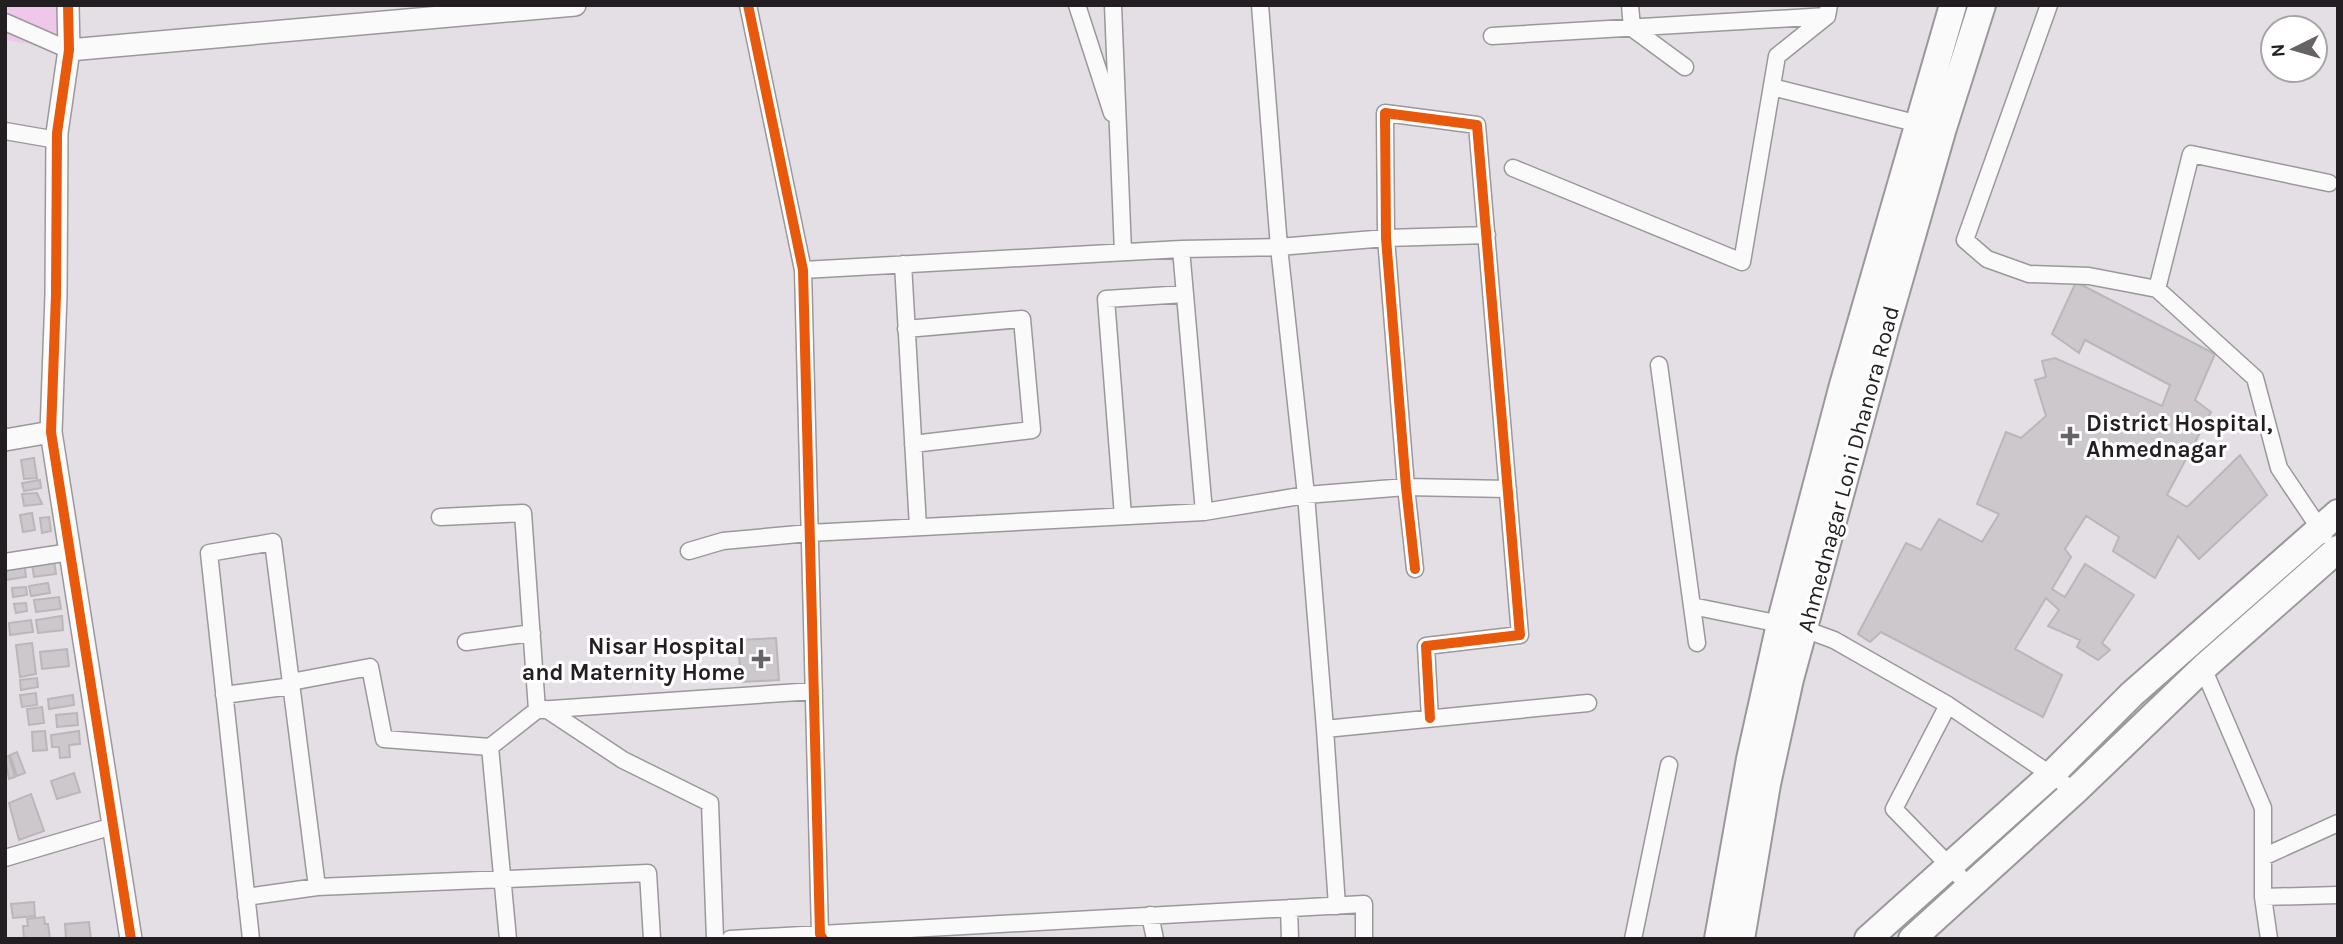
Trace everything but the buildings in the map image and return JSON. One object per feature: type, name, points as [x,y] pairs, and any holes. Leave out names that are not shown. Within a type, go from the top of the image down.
[{"type":"main road","name":"Ahmednagar Loni Dhanora Road","points":[[1741,939],[1792,627],[1843,385],[1953,5]]},
{"type":"main road","name":"Ahmednagar Loni Dhanora Road","points":[[1718,939],[1750,759],[1890,313],[1982,5]]},
{"type":"main road","points":[[1868,939],[2051,775],[2132,694],[2329,521]]},
{"type":"main road","points":[[1912,939],[2075,791],[2203,668],[2336,550]]},
{"type":"street","points":[[68,5],[69,50],[57,140],[51,432],[131,939]]},
{"type":"street","points":[[5,22],[69,50],[575,5]]},
{"type":"street","points":[[748,5],[803,270],[821,936]]},
{"type":"street","points":[[1077,5],[1118,130]]},
{"type":"street","points":[[1113,5],[1123,251]]},
{"type":"street","points":[[1260,5],[1279,247],[1306,495],[1337,906]]},
{"type":"street","points":[[1630,5],[1632,28],[1685,67]]},
{"type":"street","points":[[2049,5],[1965,240],[1987,259],[2029,274],[2089,276],[2157,289],[2255,378],[2279,468],[2329,521],[2336,550]]},
{"type":"street","points":[[1493,36],[1632,28],[1828,11]]},
{"type":"street","points":[[1513,168],[1741,262],[1777,56],[1828,11]]},
{"type":"street","points":[[1772,87],[1919,124]]},
{"type":"street","points":[[1415,569],[1386,238],[1385,113],[1477,125],[1520,635],[1426,646],[1430,718]]},
{"type":"street","points":[[5,131],[57,140]]},
{"type":"street","points":[[2157,289],[2192,154],[2329,183]]},
{"type":"street","points":[[803,270],[1181,248],[1279,247],[1386,238],[1487,235]]},
{"type":"street","points":[[1181,248],[1204,512]]},
{"type":"street","points":[[902,264],[918,527]]},
{"type":"street","points":[[1123,516],[1106,299],[1185,294]]},
{"type":"street","points":[[906,329],[1022,319],[1032,430],[913,444]]},
{"type":"street","points":[[1659,365],[1697,643]]},
{"type":"street","points":[[5,440],[51,432]]},
{"type":"street","points":[[689,551],[723,541],[809,533],[1204,512],[1306,495],[1406,486],[1508,489]]},
{"type":"street","points":[[440,517],[523,513],[531,633],[542,709],[624,760],[710,803],[715,939]]},
{"type":"street","points":[[251,939],[209,553],[273,542],[317,887]]},
{"type":"street","points":[[5,562],[70,552]]},
{"type":"street","points":[[1692,606],[1792,627],[1834,640],[1948,705],[2075,791]]},
{"type":"street","points":[[466,642],[531,633]]},
{"type":"street","points":[[224,695],[370,667],[384,739],[491,747],[542,709],[814,691]]},
{"type":"street","points":[[2203,668],[2263,808],[2263,897],[2269,939]]},
{"type":"street","points":[[1325,729],[1588,703]]},
{"type":"street","points":[[1948,705],[1894,809],[1970,887]]},
{"type":"street","points":[[491,747],[508,939]]},
{"type":"street","points":[[1633,939],[1669,765]]},
{"type":"street","points":[[2263,857],[2338,822]]},
{"type":"street","points":[[5,858],[113,826]]},
{"type":"street","points":[[246,897],[317,887],[648,873],[652,939]]},
{"type":"street","points":[[2263,897],[2338,895]]},
{"type":"street","points":[[730,939],[966,932],[1150,915],[1364,904],[1364,939]]},
{"type":"street","points":[[1289,908],[1290,939]]},
{"type":"street","points":[[1150,915],[1155,939]]},
{"type":"shaded area","points":[[5,5],[63,5],[69,50],[5,40]]},
{"type":"cycle path","points":[[68,5],[69,50],[57,133],[56,295],[51,432],[131,939]]},
{"type":"cycle path","points":[[748,5],[803,270],[820,934],[823,939]]},
{"type":"cycle path","points":[[1415,569],[1386,238],[1385,113],[1477,125],[1520,635],[1426,646],[1430,718]]},
{"type":"place","name":"District Hospital, Ahmednagar","points":[[2070,436]]},
{"type":"place","name":"Nisar Hospital and Maternity Home","points":[[761,659]]}]
